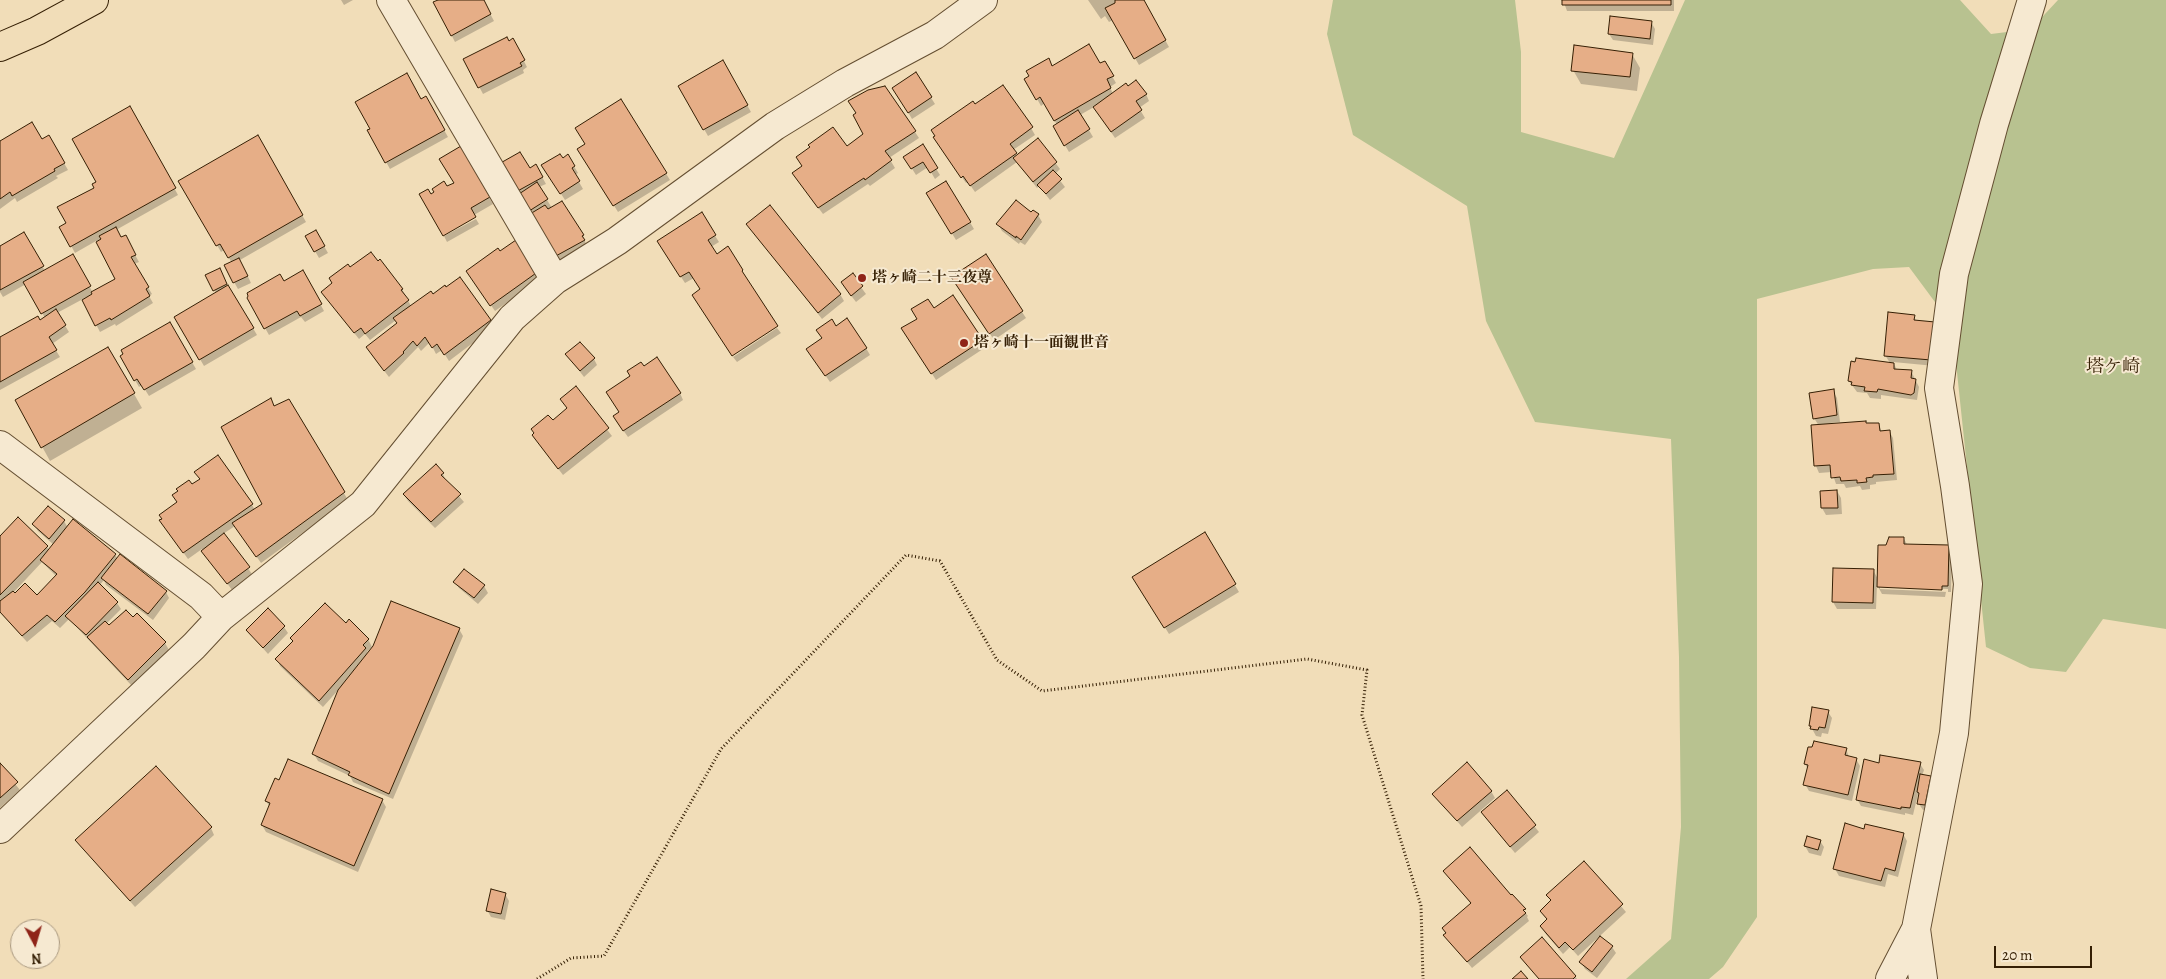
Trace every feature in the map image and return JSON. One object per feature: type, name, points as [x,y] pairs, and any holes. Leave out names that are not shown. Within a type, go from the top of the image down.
[{"type":"main road","points":[[0,47],[36,31],[94,0]]},
{"type":"street","points":[[391,0],[555,280]]},
{"type":"street","points":[[0,829],[194,646],[221,617],[363,504],[512,318],[555,280],[625,235],[775,126],[845,83],[935,35],[983,0]]},
{"type":"street","points":[[1890,979],[1916,929],[1954,734],[1968,584],[1939,388],[1954,274],[1994,124],[2032,0]]},
{"type":"street","points":[[0,445],[201,596],[221,617]]},
{"type":"street","points":[[1916,929],[1924,979]]},
{"type":"path","points":[[537,979],[571,958],[604,956],[721,749],[906,555],[940,561],[997,660],[1042,691],[1307,659],[1367,670],[1362,715],[1421,906],[1423,979]]},
{"type":"green space","points":[[1333,0],[1515,0],[1521,52],[1521,132],[1614,158],[1685,0],[1960,0],[1991,34],[2031,29],[2058,0],[2166,0],[2166,629],[2103,619],[2066,672],[2030,668],[1986,647],[1952,325],[1909,267],[1873,269],[1757,299],[1757,917],[1723,967],[1709,979],[1626,979],[1671,939],[1681,827],[1679,657],[1671,439],[1535,422],[1486,321],[1467,206],[1353,135],[1327,34]]},
{"type":"building","points":[[438,0],[484,0],[491,14],[451,36],[433,2]]},
{"type":"building","points":[[1115,0],[1144,0],[1166,40],[1134,59],[1105,8],[1115,3]]},
{"type":"building","points":[[1562,0],[1671,0],[1671,5],[1562,5]]},
{"type":"building","points":[[1610,16],[1652,21],[1650,39],[1608,34]]},
{"type":"building","points":[[507,37],[509,41],[513,38],[525,60],[520,63],[522,66],[478,88],[463,59]]},
{"type":"building","points":[[1089,44],[1100,63],[1105,61],[1114,76],[1107,79],[1111,88],[1054,121],[1040,97],[1036,100],[1024,79],[1029,76],[1026,71],[1049,58],[1052,66]]},
{"type":"building","points":[[1574,45],[1633,53],[1630,77],[1571,71]]},
{"type":"building","points":[[723,60],[748,105],[703,130],[678,86]]},
{"type":"building","points":[[916,72],[932,97],[908,113],[892,88]]},
{"type":"building","points":[[407,73],[421,99],[426,96],[445,130],[385,163],[367,130],[370,129],[355,102]]},
{"type":"building","points":[[1136,80],[1147,94],[1136,101],[1142,110],[1111,132],[1093,107],[1126,83],[1128,86]]},
{"type":"building","points":[[1003,85],[1033,127],[1010,144],[1017,153],[970,186],[963,176],[961,178],[933,137],[935,136],[931,130],[973,101],[975,104]]},
{"type":"building","points":[[885,86],[916,131],[885,151],[892,160],[865,180],[864,178],[818,208],[792,173],[802,166],[796,157],[810,147],[808,145],[833,127],[847,146],[863,134],[853,115],[856,113],[848,101],[868,90]]},
{"type":"building","points":[[621,99],[667,173],[613,206],[577,149],[585,144],[575,128]]},
{"type":"building","points":[[130,106],[176,188],[70,247],[59,227],[66,223],[57,207],[94,188],[92,184],[96,182],[72,139]]},
{"type":"building","points":[[1078,110],[1090,129],[1064,146],[1053,126]]},
{"type":"building","points":[[32,122],[42,139],[49,135],[65,163],[54,169],[55,171],[12,196],[10,192],[0,199],[0,141]]},
{"type":"building","points":[[258,135],[303,215],[228,258],[220,244],[216,246],[178,181]]},
{"type":"building","points":[[1038,138],[1057,162],[1033,182],[1013,158]]},
{"type":"building","points":[[923,144],[938,168],[930,173],[923,162],[911,169],[903,157]]},
{"type":"building","points":[[461,146],[490,197],[471,208],[476,217],[443,236],[419,194],[428,189],[431,194],[434,192],[432,189],[444,181],[447,186],[454,183],[439,159]]},
{"type":"building","points":[[520,152],[530,168],[536,164],[543,177],[514,193],[497,165]]},
{"type":"building","points":[[560,154],[563,158],[568,154],[575,166],[572,168],[580,181],[560,194],[541,165]]},
{"type":"building","points":[[1053,170],[1062,179],[1046,194],[1037,185]]},
{"type":"building","points":[[946,181],[971,222],[951,234],[926,193]]},
{"type":"building","points":[[537,182],[548,199],[526,213],[516,196]]},
{"type":"building","points":[[1016,200],[1031,212],[1033,210],[1039,214],[1021,240],[996,224]]},
{"type":"building","points":[[562,201],[584,235],[582,236],[585,240],[554,257],[530,214],[545,205],[548,209]]},
{"type":"building","points":[[770,205],[841,294],[818,313],[746,224]]},
{"type":"building","points":[[702,212],[716,235],[708,240],[717,254],[728,246],[778,326],[732,356],[692,295],[700,289],[689,272],[680,277],[657,241]]},
{"type":"building","points":[[116,227],[121,237],[126,235],[136,255],[131,257],[149,287],[146,289],[150,296],[111,320],[110,318],[95,326],[82,300],[92,294],[91,292],[115,279],[96,242],[101,239],[99,236]]},
{"type":"building","points":[[316,230],[325,246],[314,252],[305,236]]},
{"type":"building","points":[[24,232],[44,266],[0,290],[0,246]]},
{"type":"building","points":[[516,240],[539,271],[490,306],[466,271],[498,248],[500,251]]},
{"type":"building","points":[[371,252],[378,261],[380,259],[409,300],[365,334],[361,328],[354,333],[321,292],[332,283],[329,278],[348,264],[350,267]]},
{"type":"building","points":[[73,254],[91,286],[41,314],[23,282]]},
{"type":"building","points":[[986,254],[1023,311],[989,334],[951,277]]},
{"type":"building","points":[[239,258],[248,276],[233,283],[224,265]]},
{"type":"building","points":[[220,268],[227,284],[213,291],[205,275]]},
{"type":"building","points":[[303,270],[322,304],[300,316],[297,311],[264,329],[247,298],[247,293],[280,274],[284,281]]},
{"type":"building","points":[[853,273],[863,286],[851,296],[841,282]]},
{"type":"building","points":[[460,277],[491,320],[444,355],[437,344],[432,348],[425,337],[417,346],[413,341],[404,353],[384,371],[366,347],[397,323],[393,318],[431,291],[433,294]]},
{"type":"building","points":[[228,285],[254,328],[199,360],[174,317]]},
{"type":"building","points":[[953,295],[983,340],[931,374],[901,328],[917,319],[911,309],[928,299],[934,308]]},
{"type":"building","points":[[56,309],[66,325],[49,337],[57,350],[0,382],[0,337],[38,316],[40,320]]},
{"type":"building","points":[[1888,312],[1915,315],[1914,320],[1935,322],[1931,360],[1884,356]]},
{"type":"building","points":[[847,318],[867,348],[825,376],[806,349],[822,338],[816,330],[832,319],[836,326]]},
{"type":"building","points":[[170,322],[193,362],[144,390],[137,379],[134,381],[120,356],[123,354],[121,350]]},
{"type":"building","points":[[580,342],[595,358],[580,371],[565,354]]},
{"type":"building","points":[[108,347],[135,393],[41,448],[15,400]]},
{"type":"building","points":[[657,357],[681,393],[623,431],[613,416],[619,412],[606,392],[630,376],[627,371],[641,362],[644,366]]},
{"type":"building","points":[[1856,358],[1894,363],[1894,369],[1912,370],[1911,378],[1916,379],[1914,393],[1911,395],[1878,389],[1877,392],[1864,391],[1865,387],[1851,385],[1852,382],[1848,381],[1851,361],[1855,362]]},
{"type":"building","points":[[576,386],[609,428],[558,469],[532,435],[534,433],[531,429],[548,415],[553,420],[567,408],[560,399]]},
{"type":"building","points":[[1834,389],[1837,415],[1813,419],[1809,393]]},
{"type":"building","points":[[271,398],[274,406],[289,399],[345,492],[256,557],[232,523],[262,504],[221,427]]},
{"type":"building","points":[[1866,421],[1866,423],[1879,423],[1880,431],[1890,430],[1894,474],[1873,475],[1873,477],[1866,478],[1867,482],[1857,483],[1857,480],[1841,481],[1840,477],[1831,478],[1830,465],[1814,466],[1811,425]]},
{"type":"building","points":[[218,455],[253,504],[183,553],[159,520],[162,519],[159,515],[177,502],[172,495],[178,491],[176,489],[189,480],[192,484],[200,479],[194,472]]},
{"type":"building","points":[[436,464],[444,473],[441,475],[461,494],[431,522],[403,494]]},
{"type":"building","points":[[1837,490],[1838,508],[1821,508],[1820,491]]},
{"type":"building","points":[[48,506],[65,520],[49,539],[32,524]]},
{"type":"building","points":[[18,517],[48,546],[0,595],[0,536]]},
{"type":"building","points":[[73,519],[116,554],[85,592],[55,622],[47,615],[22,636],[0,612],[0,601],[13,591],[15,593],[25,583],[37,595],[57,574],[40,560]]},
{"type":"building","points":[[1205,532],[1236,584],[1164,628],[1132,577]]},
{"type":"building","points":[[224,533],[250,567],[227,584],[201,551]]},
{"type":"building","points":[[1889,537],[1904,537],[1904,544],[1949,545],[1948,586],[1942,586],[1942,590],[1877,587],[1878,545],[1886,545]]},
{"type":"building","points":[[120,554],[167,591],[148,614],[101,578]]},
{"type":"building","points":[[1833,568],[1874,569],[1873,603],[1832,602]]},
{"type":"building","points":[[464,569],[485,585],[474,598],[453,582]]},
{"type":"building","points":[[98,582],[118,602],[86,635],[65,616]]},
{"type":"building","points":[[391,601],[460,628],[389,794],[348,775],[350,772],[312,754],[338,690],[373,646]]},
{"type":"building","points":[[325,603],[346,623],[349,619],[369,639],[363,645],[366,648],[319,701],[275,659],[293,641],[290,638]]},
{"type":"building","points":[[268,608],[285,626],[263,648],[246,630]]},
{"type":"building","points":[[126,610],[133,617],[137,613],[166,642],[128,680],[87,637],[105,621],[109,625]]},
{"type":"building","points":[[1812,707],[1829,710],[1825,728],[1819,727],[1818,730],[1810,729]]},
{"type":"building","points":[[1814,741],[1847,748],[1845,755],[1857,758],[1848,795],[1803,785],[1808,765],[1804,764],[1808,747],[1812,747]]},
{"type":"building","points":[[1880,755],[1921,762],[1910,808],[1901,807],[1901,809],[1856,800],[1864,759],[1879,763]]},
{"type":"building","points":[[288,759],[383,799],[354,866],[261,825],[270,803],[265,801],[275,778],[279,780]]},
{"type":"building","points":[[1467,762],[1492,791],[1457,821],[1432,794]]},
{"type":"building","points":[[0,763],[18,782],[0,798]]},
{"type":"building","points":[[156,766],[212,827],[130,901],[75,840]]},
{"type":"building","points":[[1920,774],[1931,776],[1925,805],[1917,804]]},
{"type":"building","points":[[1507,790],[1536,825],[1510,847],[1481,812]]},
{"type":"building","points":[[1845,823],[1864,829],[1865,824],[1904,833],[1895,871],[1885,868],[1881,881],[1833,869]]},
{"type":"building","points":[[1807,836],[1821,840],[1818,850],[1804,846]]},
{"type":"building","points":[[1470,847],[1511,895],[1526,909],[1523,910],[1526,913],[1467,962],[1443,935],[1446,933],[1442,928],[1471,903],[1443,871]]},
{"type":"building","points":[[1584,861],[1623,904],[1573,950],[1565,942],[1559,948],[1540,926],[1547,919],[1540,911],[1551,900],[1546,895]]},
{"type":"building","points":[[491,889],[506,893],[501,914],[486,911]]},
{"type":"building","points":[[1600,936],[1613,946],[1592,972],[1579,962]]},
{"type":"building","points":[[1542,937],[1576,976],[1573,979],[1539,979],[1520,957]]},
{"type":"building","points":[[1521,971],[1528,979],[1512,979]]},
{"type":"place","name":"塔ヶ崎二十三夜尊","points":[[862,278]]},
{"type":"place","name":"塔ヶ崎十一面観世音","points":[[964,343]]},
{"type":"district","name":"塔ケ崎","points":[[2113,368]]}]
